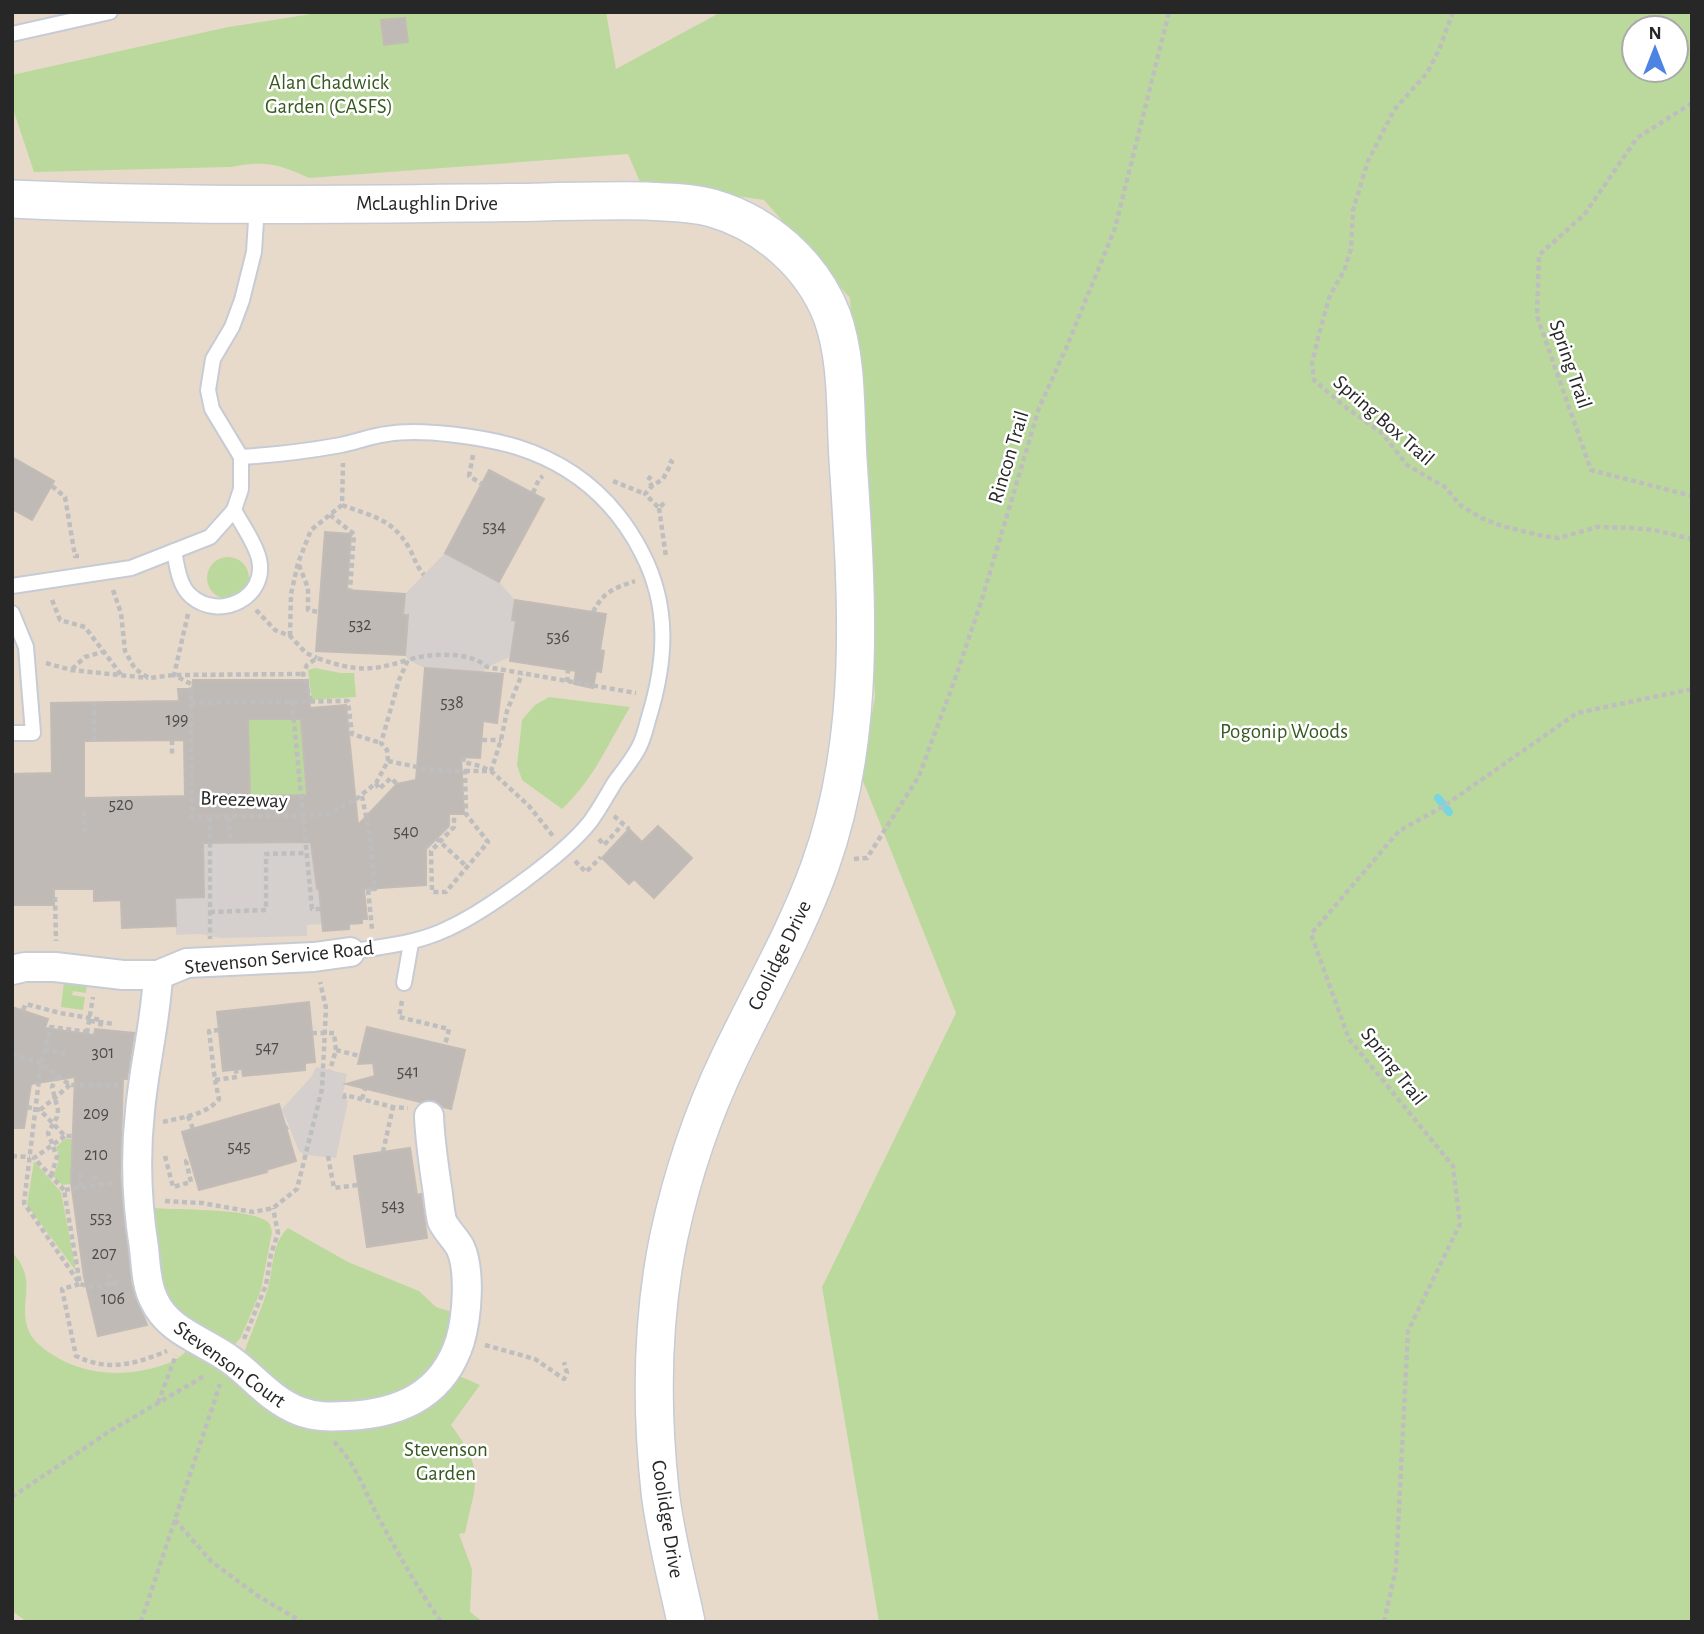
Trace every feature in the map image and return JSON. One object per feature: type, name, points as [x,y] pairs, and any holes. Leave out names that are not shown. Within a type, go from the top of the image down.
[{"type":"street","name":"McLaughlin Drive","points":[[12,199],[257,204],[615,200],[707,206],[738,217],[766,232],[792,254],[813,282]]},
{"type":"street","name":"Coolidge Drive","points":[[686,1622],[660,1496],[656,1435],[659,1304],[669,1237],[685,1177],[727,1063],[795,929],[821,863],[847,762],[853,719],[857,655],[844,381],[831,314],[813,282]]},
{"type":"street","name":"Stevenson Service Road","points":[[158,975],[187,963],[314,957],[362,950]]},
{"type":"street","points":[[12,970],[55,967],[123,975],[158,975]]},
{"type":"street","name":"Stevenson Court","points":[[158,975],[140,1111],[138,1200],[153,1299],[163,1316],[200,1343],[231,1360],[280,1402],[314,1417],[367,1416],[404,1405],[425,1394],[444,1375],[461,1338],[467,1289],[461,1249],[443,1221],[430,1149],[418,1112]]},
{"type":"lane","points":[[12,34],[110,12]]},
{"type":"lane","points":[[12,586],[131,568],[210,537],[234,510],[241,489],[241,457],[212,409],[208,390],[213,359],[232,327],[242,300],[254,252],[257,204]]},
{"type":"lane","name":"Stevenson Service Road","points":[[241,457],[276,455],[344,444],[388,433],[477,437],[520,448],[579,477],[616,510],[632,533],[650,569],[661,615],[662,667],[640,746],[590,822],[563,848],[494,901],[448,929],[411,943],[362,950]]},
{"type":"lane","points":[[174,551],[182,583],[191,596],[207,605],[226,606],[246,599],[255,589],[260,575],[259,558],[234,510]]},
{"type":"lane","points":[[12,613],[26,647],[33,733],[12,733]]},
{"type":"lane","points":[[404,984],[411,943]]},
{"type":"path","name":"Rincon Trail","points":[[821,863],[867,858],[919,776],[982,599],[1038,408],[1067,346],[1115,228],[1169,12]]},
{"type":"path","name":"Spring Box Trail","points":[[1452,12],[1439,50],[1427,73],[1394,110],[1368,161],[1353,210],[1351,249],[1344,271],[1330,295],[1319,334],[1312,363],[1314,380],[1382,433],[1407,465],[1445,487],[1460,505],[1481,518],[1525,533],[1559,538],[1597,527],[1654,530],[1692,539]]},
{"type":"path","name":"Spring Trail","points":[[1692,103],[1637,138],[1584,215],[1539,255],[1537,316],[1591,470],[1692,496]]},
{"type":"path","points":[[477,437],[468,476],[482,484]]},
{"type":"path","points":[[290,636],[291,594],[298,564],[311,530],[342,505],[344,444]]},
{"type":"path","points":[[666,565],[659,508],[645,494],[652,486],[666,481],[672,462],[669,460]]},
{"type":"path","points":[[651,476],[648,480],[652,486]]},
{"type":"path","points":[[52,486],[65,496],[75,556],[86,556]]},
{"type":"path","points":[[659,508],[664,503]]},
{"type":"path","points":[[342,505],[390,523],[425,575]]},
{"type":"path","points":[[330,515],[354,534],[350,590]]},
{"type":"path","points":[[298,564],[308,588],[308,610],[319,612]]},
{"type":"path","points":[[593,612],[601,597],[613,589],[633,582]]},
{"type":"path","points":[[45,583],[60,620],[85,628],[122,676]]},
{"type":"path","points":[[112,587],[121,613],[125,651],[135,670],[149,678]]},
{"type":"path","points":[[246,599],[275,630],[290,636],[306,653],[344,667],[376,670],[422,655],[449,655],[480,660],[486,667],[655,696]]},
{"type":"path","points":[[174,675],[186,625]]},
{"type":"path","points":[[71,670],[85,657],[102,652]]},
{"type":"path","points":[[311,701],[303,674],[307,665],[317,658]]},
{"type":"path","points":[[381,743],[399,680],[408,660]]},
{"type":"path","points":[[50,663],[71,670],[149,678],[174,675],[303,674]]},
{"type":"path","points":[[567,682],[568,670]]},
{"type":"path","points":[[491,771],[507,711],[522,674]]},
{"type":"path","name":"Breezeway","points":[[174,675],[191,684],[192,817],[326,815],[355,800],[376,783]]},
{"type":"path","name":"Spring Trail","points":[[1384,1622],[1396,1568],[1408,1331],[1460,1224],[1453,1166],[1349,1039],[1311,934],[1399,831],[1444,806],[1577,713],[1692,689]]},
{"type":"path","points":[[292,701],[312,909],[321,909]]},
{"type":"path","points":[[191,703],[348,701],[352,734],[381,743],[387,750],[388,761],[376,783],[379,789],[391,778],[397,784]]},
{"type":"path","points":[[94,702],[94,741]]},
{"type":"path","points":[[172,740],[172,754]]},
{"type":"path","points":[[482,740],[501,740]]},
{"type":"path","points":[[464,757],[463,762],[491,771],[528,806],[586,872],[601,857]]},
{"type":"path","points":[[388,761],[436,771],[491,771]]},
{"type":"path","points":[[453,814],[454,827],[431,851],[432,892],[446,892],[488,842],[466,814],[464,771]]},
{"type":"path","points":[[361,795],[375,889],[368,889],[362,950]]},
{"type":"path","points":[[84,811],[85,835]]},
{"type":"path","points":[[210,817],[210,944]]},
{"type":"path","points":[[229,817],[230,843]]},
{"type":"path","points":[[593,833],[604,845],[622,825],[629,829]]},
{"type":"path","points":[[436,838],[467,867]]},
{"type":"path","points":[[210,912],[266,910],[266,854],[307,853]]},
{"type":"path","points":[[55,897],[55,967]]},
{"type":"path","points":[[138,1200],[202,1203],[253,1212],[273,1208],[297,1189],[322,1089],[326,1008],[314,957]]},
{"type":"path","points":[[404,984],[400,1017],[449,1029],[444,1045]]},
{"type":"path","points":[[23,1010],[26,1004],[115,1024]]},
{"type":"path","points":[[90,1020],[101,1020],[100,1029]]},
{"type":"path","points":[[80,1284],[24,1203],[38,1109],[41,1063],[51,1027],[88,1033],[90,1020]]},
{"type":"path","points":[[164,1122],[212,1107],[219,1099],[209,1031],[219,1030]]},
{"type":"path","points":[[312,1032],[334,1032],[336,1050],[330,1070]]},
{"type":"path","points":[[44,1049],[69,1054]]},
{"type":"path","points":[[336,1050],[360,1056]]},
{"type":"path","points":[[12,1054],[41,1063],[70,1085],[99,1084]]},
{"type":"path","points":[[215,1080],[237,1077],[236,1070]]},
{"type":"path","points":[[51,1176],[57,1157],[48,1133],[58,1110],[52,1087],[57,1077]]},
{"type":"path","points":[[38,1109],[70,1085]]},
{"type":"path","points":[[362,1100],[365,1089]]},
{"type":"path","points":[[344,1100],[345,1095],[418,1112]]},
{"type":"path","points":[[27,1107],[38,1109],[65,1136]]},
{"type":"path","points":[[383,1152],[393,1107]]},
{"type":"path","points":[[188,1116],[193,1129]]},
{"type":"path","points":[[12,1156],[32,1157],[65,1136],[73,1136]]},
{"type":"path","points":[[163,1149],[173,1187],[191,1182],[186,1161],[190,1161]]},
{"type":"path","points":[[328,1156],[334,1188],[358,1185]]},
{"type":"path","points":[[32,1157],[64,1190],[80,1284]]},
{"type":"path","points":[[80,1174],[81,1187]]},
{"type":"path","points":[[95,1175],[96,1184]]},
{"type":"path","points":[[64,1190],[110,1183]]},
{"type":"path","points":[[141,1622],[206,1423],[231,1360],[247,1335],[266,1285],[278,1233],[273,1208]]},
{"type":"path","points":[[73,1241],[80,1241]]},
{"type":"path","points":[[109,1273],[112,1285]]},
{"type":"path","points":[[127,1282],[91,1287],[80,1284],[62,1289],[76,1356],[92,1363],[112,1365],[137,1363],[169,1350],[175,1352],[176,1356],[158,1403]]},
{"type":"path","points":[[461,1338],[535,1359],[564,1379],[567,1373],[564,1362]]},
{"type":"path","points":[[12,1497],[110,1431],[231,1360]]},
{"type":"path","points":[[314,1417],[341,1449],[407,1569],[441,1622]]},
{"type":"path","points":[[174,1519],[211,1561],[258,1596],[302,1622]]},
{"type":"shaded area","points":[[12,12],[920,12],[1060,126],[861,775],[956,1013],[822,1287],[879,1622],[12,1622]]},
{"type":"shaded area","points":[[445,553],[499,582],[515,600],[512,620],[516,621],[510,657],[487,667],[483,672],[425,668],[408,660],[405,655],[407,632],[402,631],[405,594]]},
{"type":"shaded area","points":[[185,817],[220,843],[311,842],[323,924],[307,925],[307,936],[221,938],[199,934],[176,935],[175,898]]},
{"type":"shaded area","points":[[316,1067],[347,1074],[342,1098],[348,1101],[336,1158],[305,1155],[299,1151],[282,1109],[312,1076]]},
{"type":"green space","name":"Pogonip Woods","points":[[324,12],[606,12],[616,69],[721,12],[1692,12],[1692,1622],[879,1622],[822,1287],[956,1013],[861,776],[875,697],[850,298],[764,200],[640,182],[628,154],[309,178],[289,169],[263,164],[34,172],[12,106],[12,75],[228,27]]},
{"type":"green space","points":[[228,557],[243,563],[249,578],[243,593],[228,599],[213,593],[207,578],[213,563]]},
{"type":"green space","points":[[315,668],[354,673],[356,697],[312,700],[308,670]]},
{"type":"green space","points":[[549,697],[630,707],[592,773],[562,809],[522,780],[517,765],[522,720],[535,705]]},
{"type":"green space","points":[[248,719],[301,719],[307,795],[250,796]]},
{"type":"green space","points":[[64,982],[87,984],[86,993],[73,991],[72,995],[85,997],[83,1010],[61,1007]]},
{"type":"green space","points":[[65,1139],[72,1139],[71,1184],[62,1185],[53,1176],[58,1162],[56,1147]]},
{"type":"green space","points":[[34,1161],[61,1192],[76,1271],[27,1205]]},
{"type":"green space","points":[[154,1208],[246,1214],[259,1217],[270,1224],[272,1232],[261,1290],[241,1337],[233,1347],[188,1329],[162,1293]]},
{"type":"green space","points":[[288,1228],[348,1262],[419,1291],[436,1307],[458,1314],[443,1364],[400,1401],[298,1405],[243,1356],[269,1286],[275,1250]]},
{"type":"green space","name":"Stevenson Garden","points":[[12,1252],[24,1272],[25,1309],[30,1333],[50,1353],[92,1371],[123,1373],[154,1368],[172,1362],[191,1347],[303,1420],[457,1375],[480,1385],[451,1425],[470,1454],[474,1466],[475,1488],[465,1533],[459,1534],[472,1569],[470,1612],[483,1622],[27,1622],[12,1611]]},
{"type":"building","points":[[405,18],[408,42],[384,45],[381,20]]},
{"type":"building","points":[[12,457],[54,481],[32,520],[12,509]]},
{"type":"building","points":[[489,470],[544,499],[499,582],[445,553]]},
{"type":"building","points":[[325,532],[351,534],[347,590],[405,594],[403,615],[408,615],[405,655],[316,651]]},
{"type":"building","points":[[515,600],[606,614],[600,650],[604,651],[601,672],[596,671],[593,688],[574,684],[576,671],[510,661],[516,621],[512,620]]},
{"type":"building","points":[[425,668],[503,674],[497,723],[483,721],[480,758],[461,757],[464,814],[449,814],[449,826],[426,849],[426,885],[364,889],[367,919],[362,919],[362,923],[349,924],[349,929],[323,931],[311,842],[203,843],[204,897],[175,898],[176,926],[122,928],[121,900],[94,901],[94,889],[54,889],[54,905],[12,905],[12,774],[52,773],[51,703],[179,701],[178,689],[192,689],[193,680],[308,680],[310,708],[346,705],[358,825],[397,784],[416,780]],"holes":[[[248,719],[301,719],[307,795],[250,796]],[[184,740],[185,796],[84,798],[84,741]]]},
{"type":"building","points":[[658,826],[692,858],[654,898],[634,879],[629,884],[602,858],[629,829],[642,842]]},
{"type":"building","points":[[309,1002],[315,1062],[305,1063],[305,1070],[243,1076],[242,1069],[223,1071],[217,1012]]},
{"type":"building","points":[[12,1007],[48,1019],[45,1028],[94,1035],[95,1029],[134,1033],[127,1079],[123,1079],[120,1174],[131,1284],[147,1325],[98,1336],[84,1277],[71,1182],[75,1077],[31,1084],[24,1128],[12,1128]]},
{"type":"building","points":[[367,1027],[465,1050],[451,1109],[436,1101],[420,1102],[346,1084],[375,1076],[373,1063],[358,1064]]},
{"type":"building","points":[[279,1104],[296,1161],[266,1170],[267,1172],[199,1190],[182,1132]]},
{"type":"building","points":[[410,1148],[417,1195],[421,1194],[427,1238],[367,1247],[354,1156]]},
{"type":"waterway","points":[[1438,798],[1449,812]]},
{"type":"park label","name":"Alan Chadwick Garden (CASFS)","points":[[329,94]]}]
